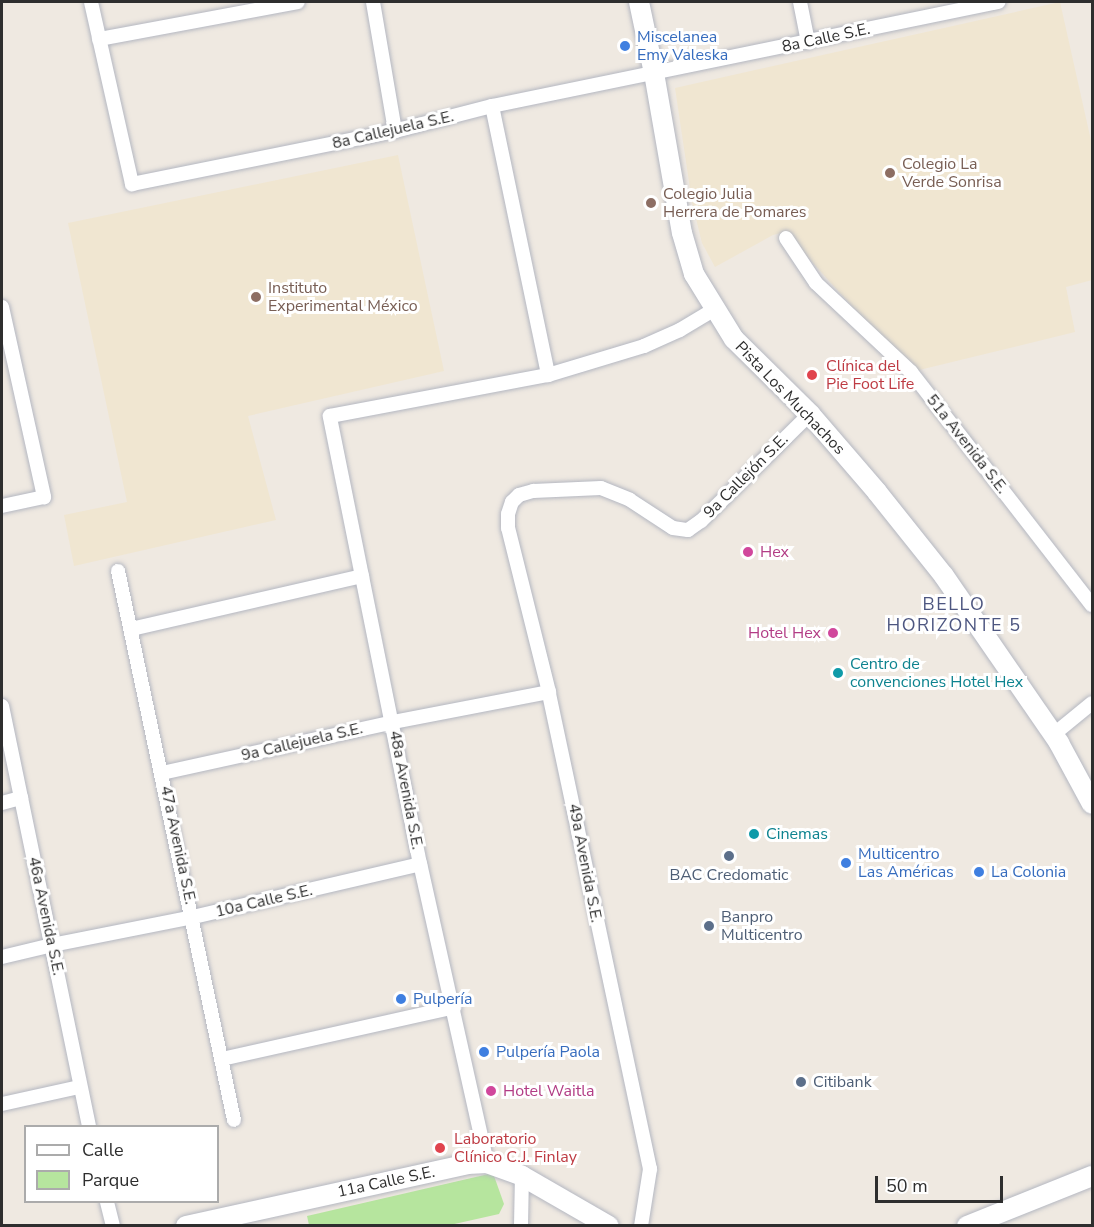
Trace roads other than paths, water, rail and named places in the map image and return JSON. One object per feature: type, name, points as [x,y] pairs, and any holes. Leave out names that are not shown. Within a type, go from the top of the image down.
[{"type":"street","points":[[92,2],[99,39],[298,2]]},
{"type":"street","points":[[373,2],[395,131]]},
{"type":"street","name":"Pista Los Muchachos","points":[[639,2],[682,233],[694,274],[734,339],[810,414],[877,492],[944,576],[1053,735],[1092,804]]},
{"type":"street","points":[[800,2],[808,42]]},
{"type":"street","name":"8a Calle S.E.","points":[[654,73],[998,2]]},
{"type":"street","name":"8a Callejuela S.E.","points":[[99,39],[132,184],[395,131],[492,106],[654,73]]},
{"type":"street","points":[[492,106],[548,375],[644,346],[680,330],[715,309]]},
{"type":"street","name":"51a Avenida S.E.","points":[[786,238],[816,283],[911,372],[1092,605]]},
{"type":"street","points":[[2,307],[7,356],[44,497],[2,506]]},
{"type":"street","name":"48a Avenida S.E.","points":[[487,1163],[454,1007],[420,864],[330,416],[548,375]]},
{"type":"street","name":"9a Callejón S.E.","points":[[512,502],[519,495],[532,491],[601,488],[630,500],[673,528],[688,530],[701,521],[810,414]]},
{"type":"street","name":"49a Avenida S.E.","points":[[512,502],[508,514],[508,528],[549,692],[650,1168],[641,1226]]},
{"type":"street","name":"47a Avenida S.E.","points":[[118,571],[193,917],[234,1120]]},
{"type":"street","points":[[131,629],[362,576]]},
{"type":"street","name":"9a Callejuela S.E.","points":[[162,773],[393,722],[549,692]]},
{"type":"street","points":[[1053,735],[1092,703]]},
{"type":"street","name":"46a Avenida S.E.","points":[[2,706],[79,1087],[89,1125]]},
{"type":"street","points":[[2,803],[21,798]]},
{"type":"street","name":"10a Calle S.E.","points":[[2,957],[193,917],[420,864]]},
{"type":"street","points":[[222,1059],[454,1007]]},
{"type":"street","points":[[2,1104],[79,1087]]},
{"type":"street","name":"11a Calle S.E.","points":[[186,1226],[467,1164],[487,1163],[522,1176],[609,1226]]},
{"type":"street","points":[[521,1226],[522,1176]]},
{"type":"street","points":[[967,1226],[1092,1176]]},
{"type":"street","points":[[107,1203],[113,1226]]},
{"type":"place","name":"Miscelanea Emy Valeska","points":[[625,46]]},
{"type":"place","name":"Colegio La Verde Sonrisa","points":[[890,173]]},
{"type":"place","name":"Colegio Julia Herrera de Pomares","points":[[651,203]]},
{"type":"place","name":"Instituto Experimental México","points":[[256,297]]},
{"type":"place","name":"Clínica del Pie Foot Life","points":[[812,375]]},
{"type":"place","name":"Hex","points":[[748,552]]},
{"type":"place","name":"Hotel Hex","points":[[833,633]]},
{"type":"place","name":"Centro de convenciones Hotel Hex","points":[[838,673]]},
{"type":"place","name":"Cinemas","points":[[754,834]]},
{"type":"place","name":"BAC Credomatic","points":[[729,856]]},
{"type":"place","name":"Multicentro Las Américas","points":[[846,863]]},
{"type":"place","name":"La Colonia","points":[[979,872]]},
{"type":"place","name":"Banpro Multicentro","points":[[709,926]]},
{"type":"place","name":"Pulpería","points":[[401,999]]},
{"type":"place","name":"Pulpería Paola","points":[[484,1052]]},
{"type":"place","name":"Citibank","points":[[801,1082]]},
{"type":"place","name":"Hotel Waitla","points":[[491,1091]]},
{"type":"place","name":"Laboratorio Clínico C.J. Finlay","points":[[440,1148]]},
{"type":"district","name":"BELLO HORIZONTE 5","points":[[954,615]]}]
